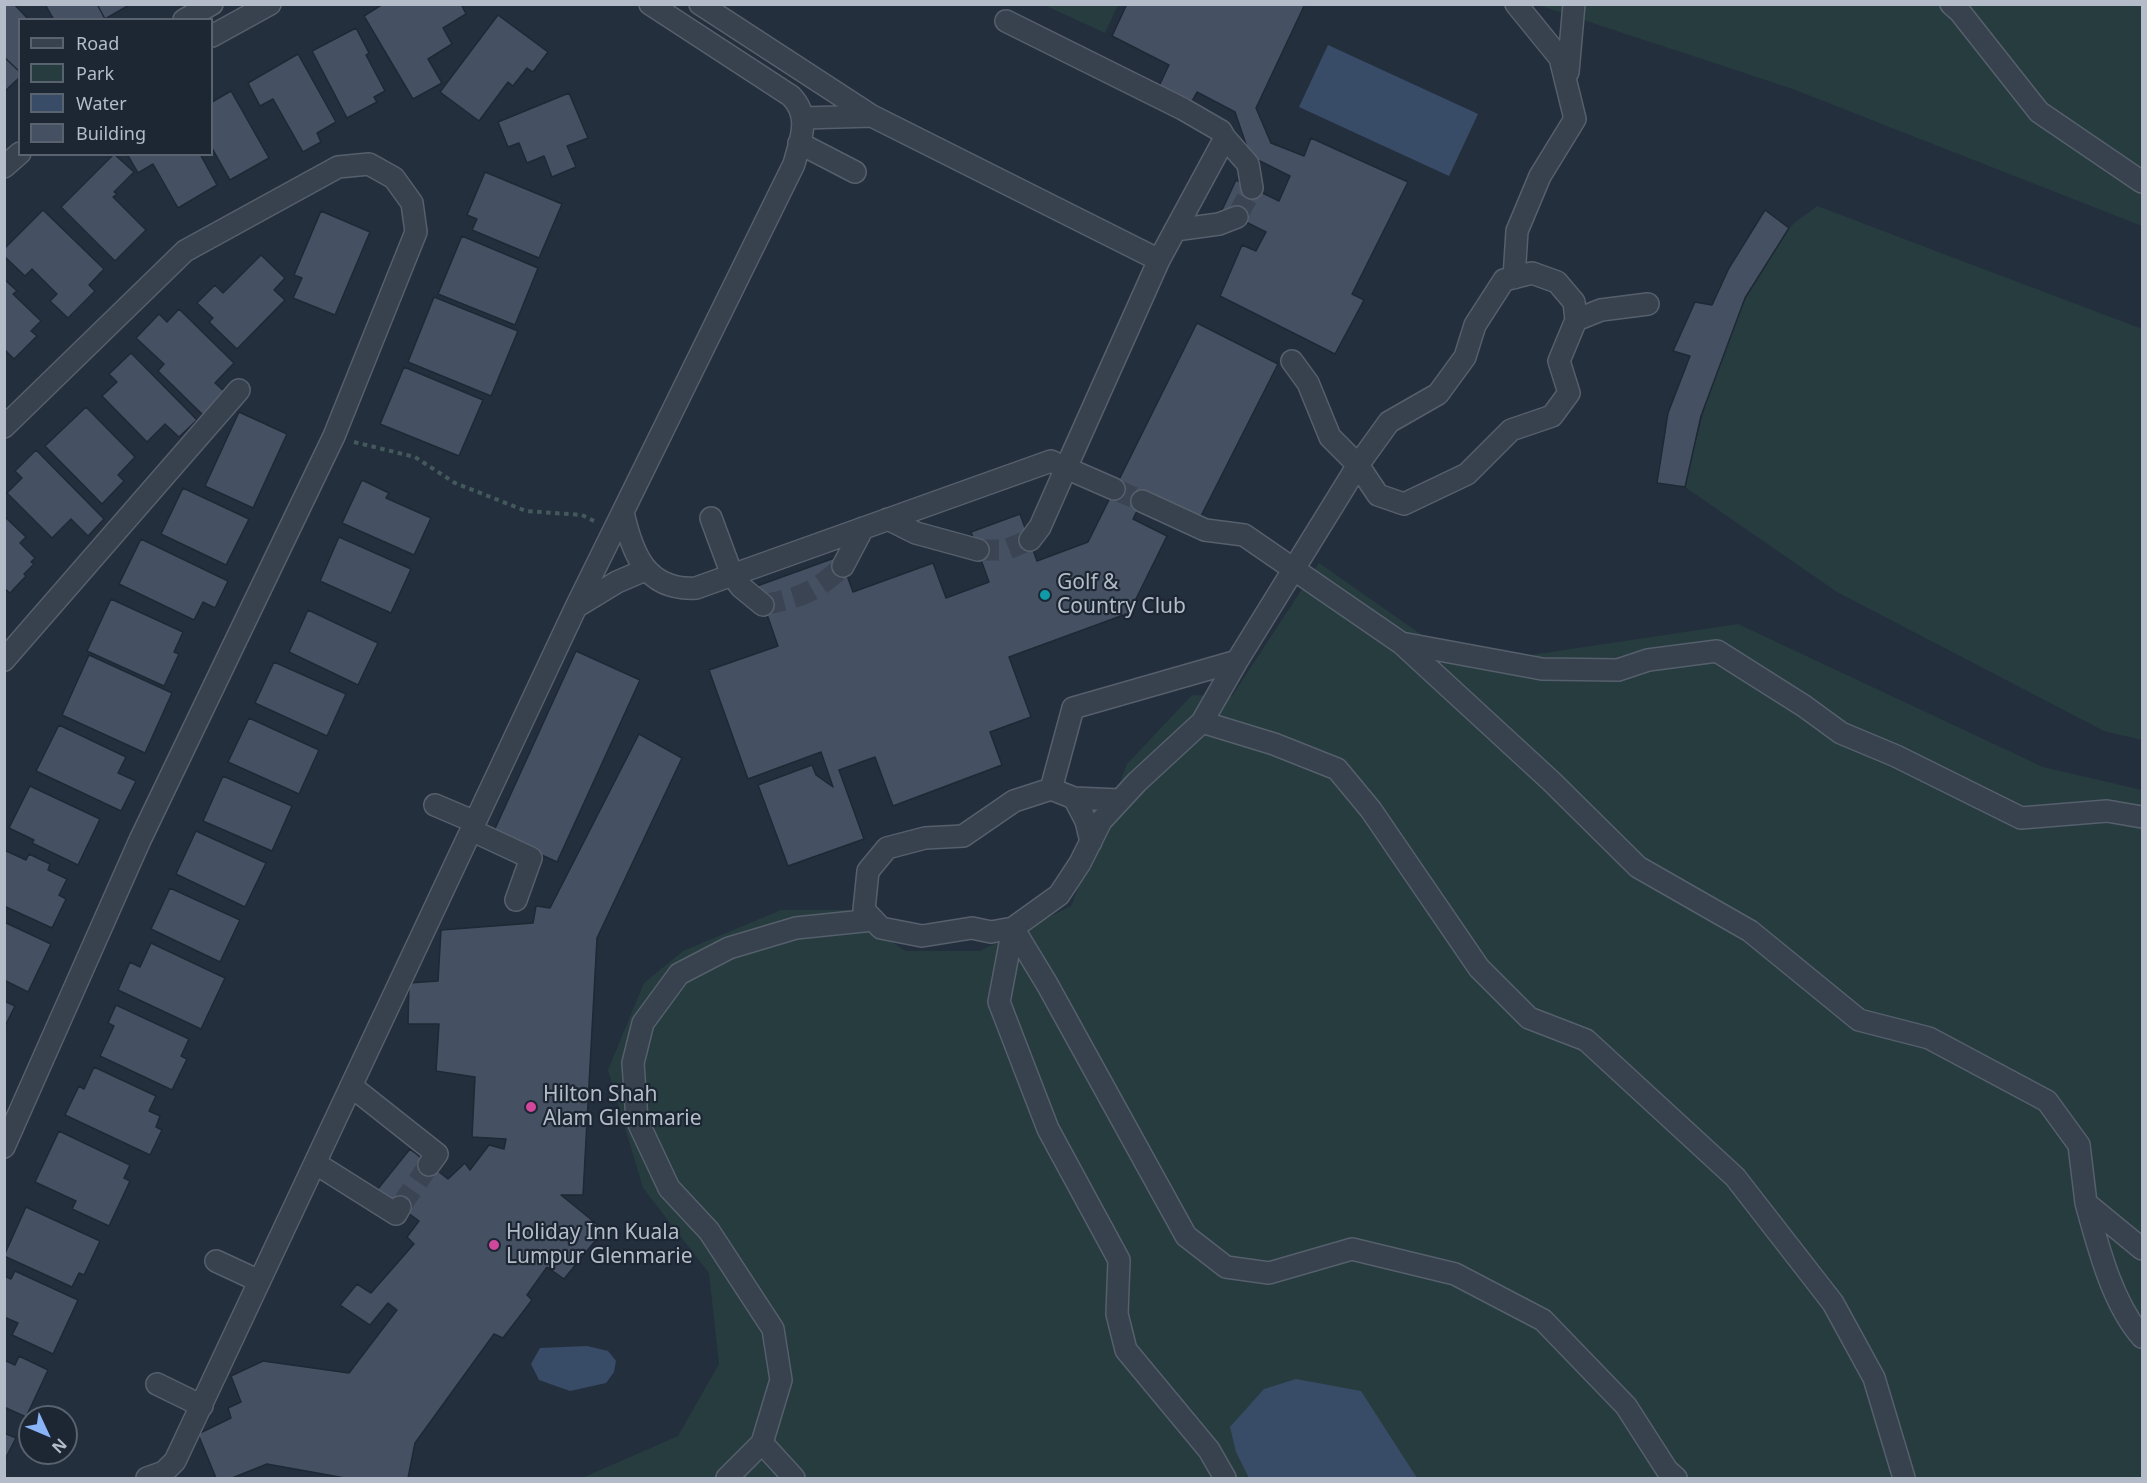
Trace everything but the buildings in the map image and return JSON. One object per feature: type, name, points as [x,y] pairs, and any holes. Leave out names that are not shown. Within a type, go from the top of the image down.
[{"type":"street","points":[[188,18],[212,4]]},
{"type":"street","points":[[213,35],[270,4]]},
{"type":"street","points":[[147,1479],[164,1472],[176,1461],[576,607],[794,164],[804,118],[800,106],[791,96],[650,4]]},
{"type":"street","points":[[700,4],[872,116],[1159,260]]},
{"type":"street","points":[[1514,278],[1517,231],[1540,176],[1575,119],[1560,58],[1516,4]]},
{"type":"street","points":[[1568,91],[1568,52],[1575,4]]},
{"type":"street","points":[[1951,4],[1960,12],[2039,112],[2142,182]]},
{"type":"street","points":[[1006,21],[1221,130],[1225,138],[1248,164],[1252,188]]},
{"type":"street","points":[[804,118],[872,116]]},
{"type":"street","points":[[1030,540],[1040,527],[1159,260],[1225,138]]},
{"type":"street","points":[[799,143],[855,172]]},
{"type":"street","points":[[4,167],[18,155]]},
{"type":"street","points":[[4,427],[185,251],[338,167],[369,164],[394,178],[412,203],[416,232],[334,436],[140,840],[4,1147]]},
{"type":"street","points":[[1175,230],[1219,224],[1237,217]]},
{"type":"street","points":[[1120,800],[1074,798],[1051,789],[1014,801],[963,836],[925,838],[887,848],[868,871],[864,910],[881,928],[922,936],[972,928],[991,932],[1013,928],[1059,895],[1101,821],[1137,782],[1202,722],[1358,465],[1389,422],[1438,394],[1465,357],[1475,325],[1504,280],[1532,273],[1557,282],[1574,302],[1576,320],[1559,361],[1569,393],[1552,416],[1511,430],[1467,474],[1404,504],[1378,495],[1358,465],[1330,437],[1308,383],[1292,362]]},
{"type":"street","points":[[1576,320],[1601,310],[1648,304]]},
{"type":"street","points":[[4,660],[239,390]]},
{"type":"street","points":[[623,512],[630,544],[645,570],[666,584],[683,589],[696,588],[1052,460],[1114,489]]},
{"type":"street","points":[[1142,501],[1205,530],[1244,535],[1401,643],[1551,781],[1638,867],[1750,931],[1859,1020],[1929,1038],[2047,1101],[2079,1145],[2086,1203],[2102,1260],[2134,1327],[2142,1337]]},
{"type":"street","points":[[711,518],[732,575],[741,587],[764,605]]},
{"type":"street","points":[[888,519],[915,533],[978,550]]},
{"type":"street","points":[[843,566],[863,528]]},
{"type":"street","points":[[576,607],[617,582],[645,570]]},
{"type":"street","points":[[1401,643],[1542,669],[1618,670],[1648,660],[1716,651],[1787,695],[1841,733],[1896,756],[2021,818],[2107,811],[2142,817]]},
{"type":"street","points":[[1051,789],[1073,708],[1237,662]]},
{"type":"street","points":[[1202,722],[1274,744],[1337,769],[1371,810],[1479,968],[1529,1018],[1586,1040],[1735,1177],[1833,1303],[1874,1378],[1904,1479]]},
{"type":"street","points":[[1074,798],[1086,821],[1091,842]]},
{"type":"street","points":[[435,805],[531,858],[516,900]]},
{"type":"street","points":[[727,1479],[762,1443],[781,1380],[773,1329],[709,1231],[669,1188],[638,1120],[633,1063],[643,1023],[679,974],[729,948],[796,928],[873,920]]},
{"type":"street","points":[[1013,928],[999,1002],[1048,1129],[1119,1260],[1117,1314],[1126,1350],[1209,1450],[1225,1479]]},
{"type":"street","points":[[1013,928],[1047,984],[1186,1236],[1226,1268],[1269,1274],[1352,1249],[1455,1274],[1543,1320],[1626,1406],[1667,1470],[1676,1479]]},
{"type":"street","points":[[351,1086],[436,1154],[429,1165]]},
{"type":"street","points":[[315,1163],[396,1214],[400,1208]]},
{"type":"street","points":[[2086,1203],[2142,1249]]},
{"type":"street","points":[[216,1261],[259,1281]]},
{"type":"street","points":[[157,1384],[202,1406]]},
{"type":"street","points":[[762,1443],[794,1479]]},
{"type":"path","points":[[334,436],[415,457],[454,483],[526,511],[582,515],[614,531]]},
{"type":"green space","points":[[1044,5],[1118,5],[1105,33]]},
{"type":"green space","points":[[1538,5],[2142,5],[2142,226],[1790,88]]},
{"type":"green space","points":[[1817,206],[2142,329],[2142,740],[2104,731],[1837,592],[1685,487],[1712,385],[1723,352],[1751,288],[1768,258],[1791,226]]},
{"type":"green space","points":[[1319,563],[1422,635],[1524,656],[1738,624],[2043,767],[2142,790],[2142,1478],[582,1478],[678,1436],[719,1364],[709,1273],[643,1188],[608,1070],[644,983],[683,951],[781,910],[847,910],[905,951],[980,951],[1071,906],[1127,764],[1192,695],[1232,696]]},
{"type":"water","points":[[1328,45],[1478,114],[1449,176],[1299,107]]},
{"type":"water","points":[[587,1346],[608,1351],[616,1361],[614,1372],[606,1383],[570,1391],[539,1380],[531,1364],[540,1348]]},
{"type":"water","points":[[1296,1379],[1361,1391],[1417,1478],[1249,1478],[1236,1452],[1230,1427],[1264,1389]]},
{"type":"tunnel","points":[[1237,217],[1252,188]]},
{"type":"tunnel","points":[[1114,489],[1142,501]]},
{"type":"tunnel","points":[[978,550],[1005,550],[1030,540]]},
{"type":"tunnel","points":[[763,605],[807,593],[843,566]]},
{"type":"tunnel","points":[[400,1207],[429,1165]]},
{"type":"place","name":"Golf & Country Club","points":[[1045,595]]},
{"type":"place","name":"Hilton Shah Alam Glenmarie","points":[[531,1107]]},
{"type":"place","name":"Holiday Inn Kuala Lumpur Glenmarie","points":[[494,1245]]}]
